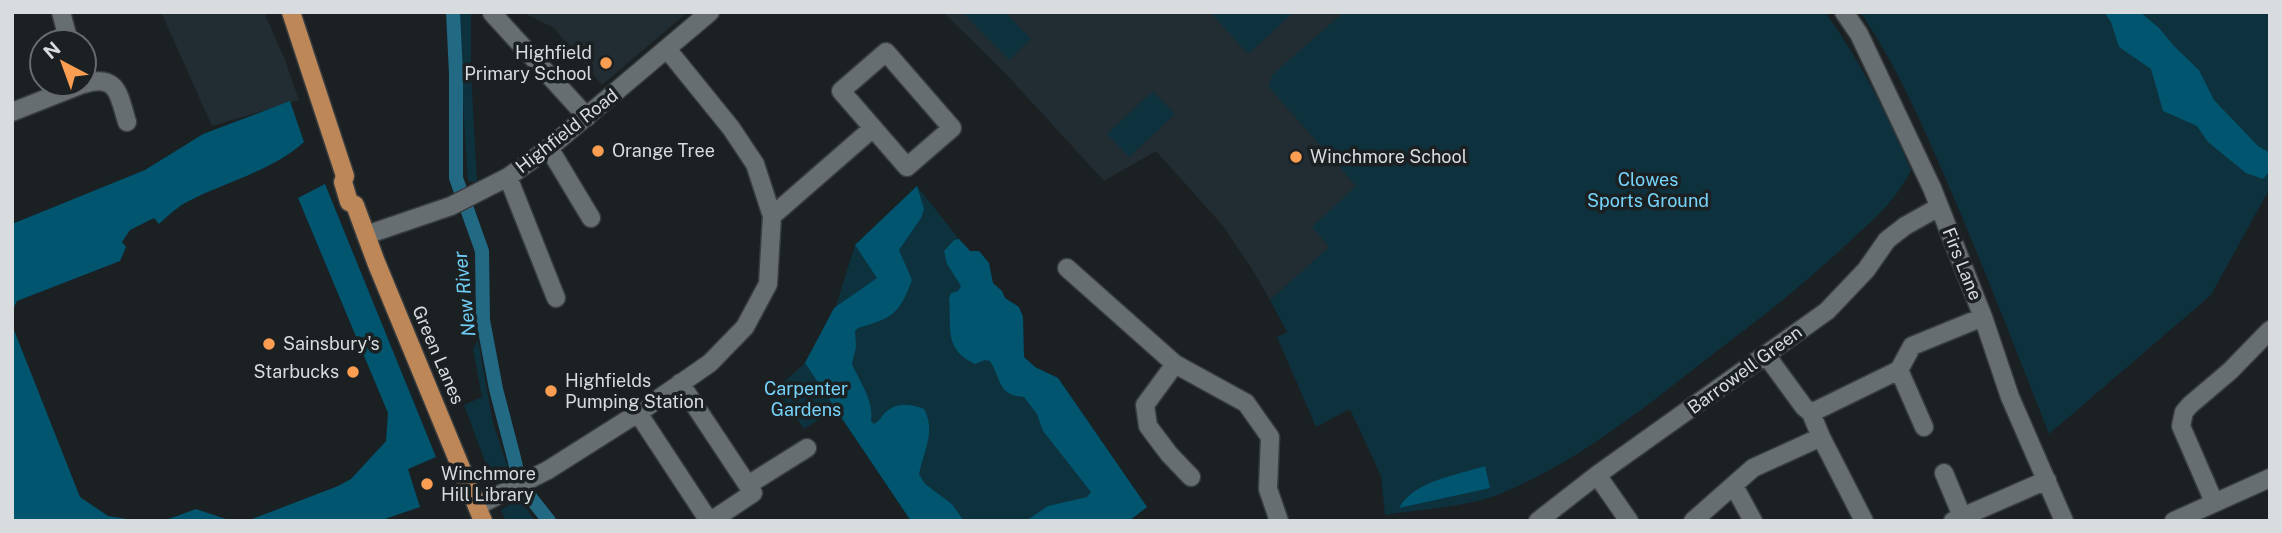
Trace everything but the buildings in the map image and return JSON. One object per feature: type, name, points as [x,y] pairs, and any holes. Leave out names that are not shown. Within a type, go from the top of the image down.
[{"type":"main road","name":"Green Lanes","points":[[291,12],[345,176],[352,179],[359,197],[355,205],[480,514]]},
{"type":"street","name":"Highfield Road","points":[[366,234],[451,206],[508,177],[587,117],[710,12]]},
{"type":"street","points":[[492,13],[587,117]]},
{"type":"street","name":"Firs Lane","points":[[1842,13],[1859,34],[1939,207],[1983,317],[2010,397],[2064,521]]},
{"type":"street","points":[[480,514],[509,491],[548,470],[638,413],[710,363],[745,327],[768,284],[772,216],[755,164],[745,147],[667,50]]},
{"type":"street","points":[[886,52],[952,128],[906,167],[873,128],[841,91],[886,52]]},
{"type":"street","points":[[98,80],[106,81],[116,89],[127,122]]},
{"type":"street","points":[[12,112],[48,98]]},
{"type":"street","points":[[772,216],[873,128]]},
{"type":"street","points":[[549,148],[591,218]]},
{"type":"street","points":[[508,177],[556,298]]},
{"type":"street","name":"Barrowell Green","points":[[1538,521],[1597,475],[1827,311],[1898,232],[1939,207]]},
{"type":"street","points":[[1067,268],[1175,364],[1229,391],[1246,403],[1270,437],[1268,489],[1279,521]]},
{"type":"street","points":[[1811,413],[1899,370],[1912,346],[1983,317]]},
{"type":"street","points":[[2214,502],[2181,426],[2182,418],[2190,405],[2230,371],[2270,330]]},
{"type":"street","points":[[1766,355],[1811,413],[1864,521]]},
{"type":"street","points":[[1175,364],[1145,405],[1148,426],[1168,454],[1191,477]]},
{"type":"street","points":[[1899,370],[1924,427]]},
{"type":"street","points":[[638,413],[710,521],[753,493],[680,383]]},
{"type":"street","points":[[1693,521],[1753,468],[1821,437]]},
{"type":"street","points":[[748,485],[807,448]]},
{"type":"street","points":[[1944,472],[1960,519],[2047,480]]},
{"type":"street","points":[[1597,475],[1629,521]]},
{"type":"street","points":[[2174,521],[2270,478]]},
{"type":"street","points":[[1734,486],[1753,521]]},
{"type":"shaded area","points":[[161,12],[264,12],[299,100],[212,126]]},
{"type":"shaded area","name":"Highfield Primary School","points":[[522,12],[688,12],[602,85],[554,28]]},
{"type":"shaded area","name":"Winchmore School","points":[[943,12],[1594,12],[1270,300],[1223,226],[1156,151],[1104,181],[1004,72]]},
{"type":"shaded area","points":[[2104,12],[2140,12],[2199,70],[2214,100],[2258,146],[2270,153],[2270,171],[2263,179],[2246,173],[2208,142],[2197,126],[2163,111],[2151,69],[2119,47],[2111,22]]},
{"type":"shaded area","points":[[290,101],[304,142],[291,152],[262,169],[185,203],[159,224],[154,218],[130,230],[122,242],[126,247],[120,261],[17,301],[12,311],[12,224],[145,170],[203,134]]},
{"type":"shaded area","points":[[325,184],[436,457],[408,469],[420,507],[379,521],[247,521],[351,479],[386,441],[388,413],[298,198]]},
{"type":"shaded area","points":[[917,186],[924,209],[921,218],[899,250],[912,280],[903,301],[893,313],[855,331],[856,347],[852,364],[868,399],[871,421],[874,424],[896,406],[910,405],[924,409],[929,433],[919,474],[925,484],[952,504],[964,521],[911,521],[805,363],[834,308],[877,278],[855,245]]},
{"type":"shaded area","points":[[959,239],[970,251],[979,251],[989,263],[993,283],[1005,298],[1019,307],[1023,317],[1024,357],[1035,367],[1058,378],[1147,507],[1129,521],[1026,521],[1048,506],[1087,497],[1091,492],[1043,431],[1037,414],[1024,397],[1009,393],[1001,385],[990,361],[975,364],[958,352],[951,337],[949,299],[951,293],[958,291],[961,286],[947,264],[944,251],[954,240]]},
{"type":"shaded area","points":[[12,325],[80,497],[108,516],[140,521],[12,521]]},
{"type":"shaded area","points":[[1485,466],[1490,488],[1399,508],[1415,491],[1425,485]]},
{"type":"shaded area","points":[[196,509],[232,521],[163,521]]},
{"type":"green space","points":[[460,12],[471,12],[471,72],[477,182],[468,181],[459,46]]},
{"type":"green space","points":[[968,12],[1005,12],[1031,39],[1009,60],[965,15]]},
{"type":"green space","points":[[1210,12],[1294,12],[1248,54]]},
{"type":"green space","name":"Clowes Sports Ground","points":[[1344,12],[1825,12],[1872,89],[1911,170],[1884,209],[1834,256],[1758,320],[1618,427],[1560,464],[1500,494],[1459,505],[1385,515],[1381,476],[1350,409],[1316,427],[1277,337],[1287,332],[1270,300],[1329,247],[1312,227],[1356,186],[1269,87],[1272,75]]},
{"type":"green space","points":[[1860,12],[2270,12],[2270,188],[2211,295],[2049,434],[1926,134],[1896,72]]},
{"type":"green space","points":[[1153,91],[1175,114],[1129,157],[1107,134]]},
{"type":"green space","name":"Carpenter Gardens","points":[[917,186],[959,239],[1024,357],[1035,367],[1058,378],[1147,507],[1129,521],[911,521],[835,409],[804,429],[776,389],[804,364],[835,309],[855,245]]},
{"type":"green space","points":[[478,340],[493,423],[509,471],[508,476],[497,473],[490,475],[464,405],[482,397],[473,349]]},
{"type":"green space","points":[[520,499],[535,521],[506,521],[501,510]]},
{"type":"waterway","name":"New River","points":[[453,12],[456,178],[482,251],[483,320],[496,389],[518,475],[527,493],[549,521]]},
{"type":"place","name":"Highfield Primary School","points":[[606,63]]},
{"type":"place","name":"Orange Tree","points":[[598,151]]},
{"type":"place","name":"Winchmore School","points":[[1296,157]]},
{"type":"place","name":"Sainsbury's","points":[[269,344]]},
{"type":"place","name":"Starbucks","points":[[353,372]]},
{"type":"place","name":"Highfields Pumping Station","points":[[551,391]]},
{"type":"place","name":"Winchmore Hill Library","points":[[427,484]]}]
